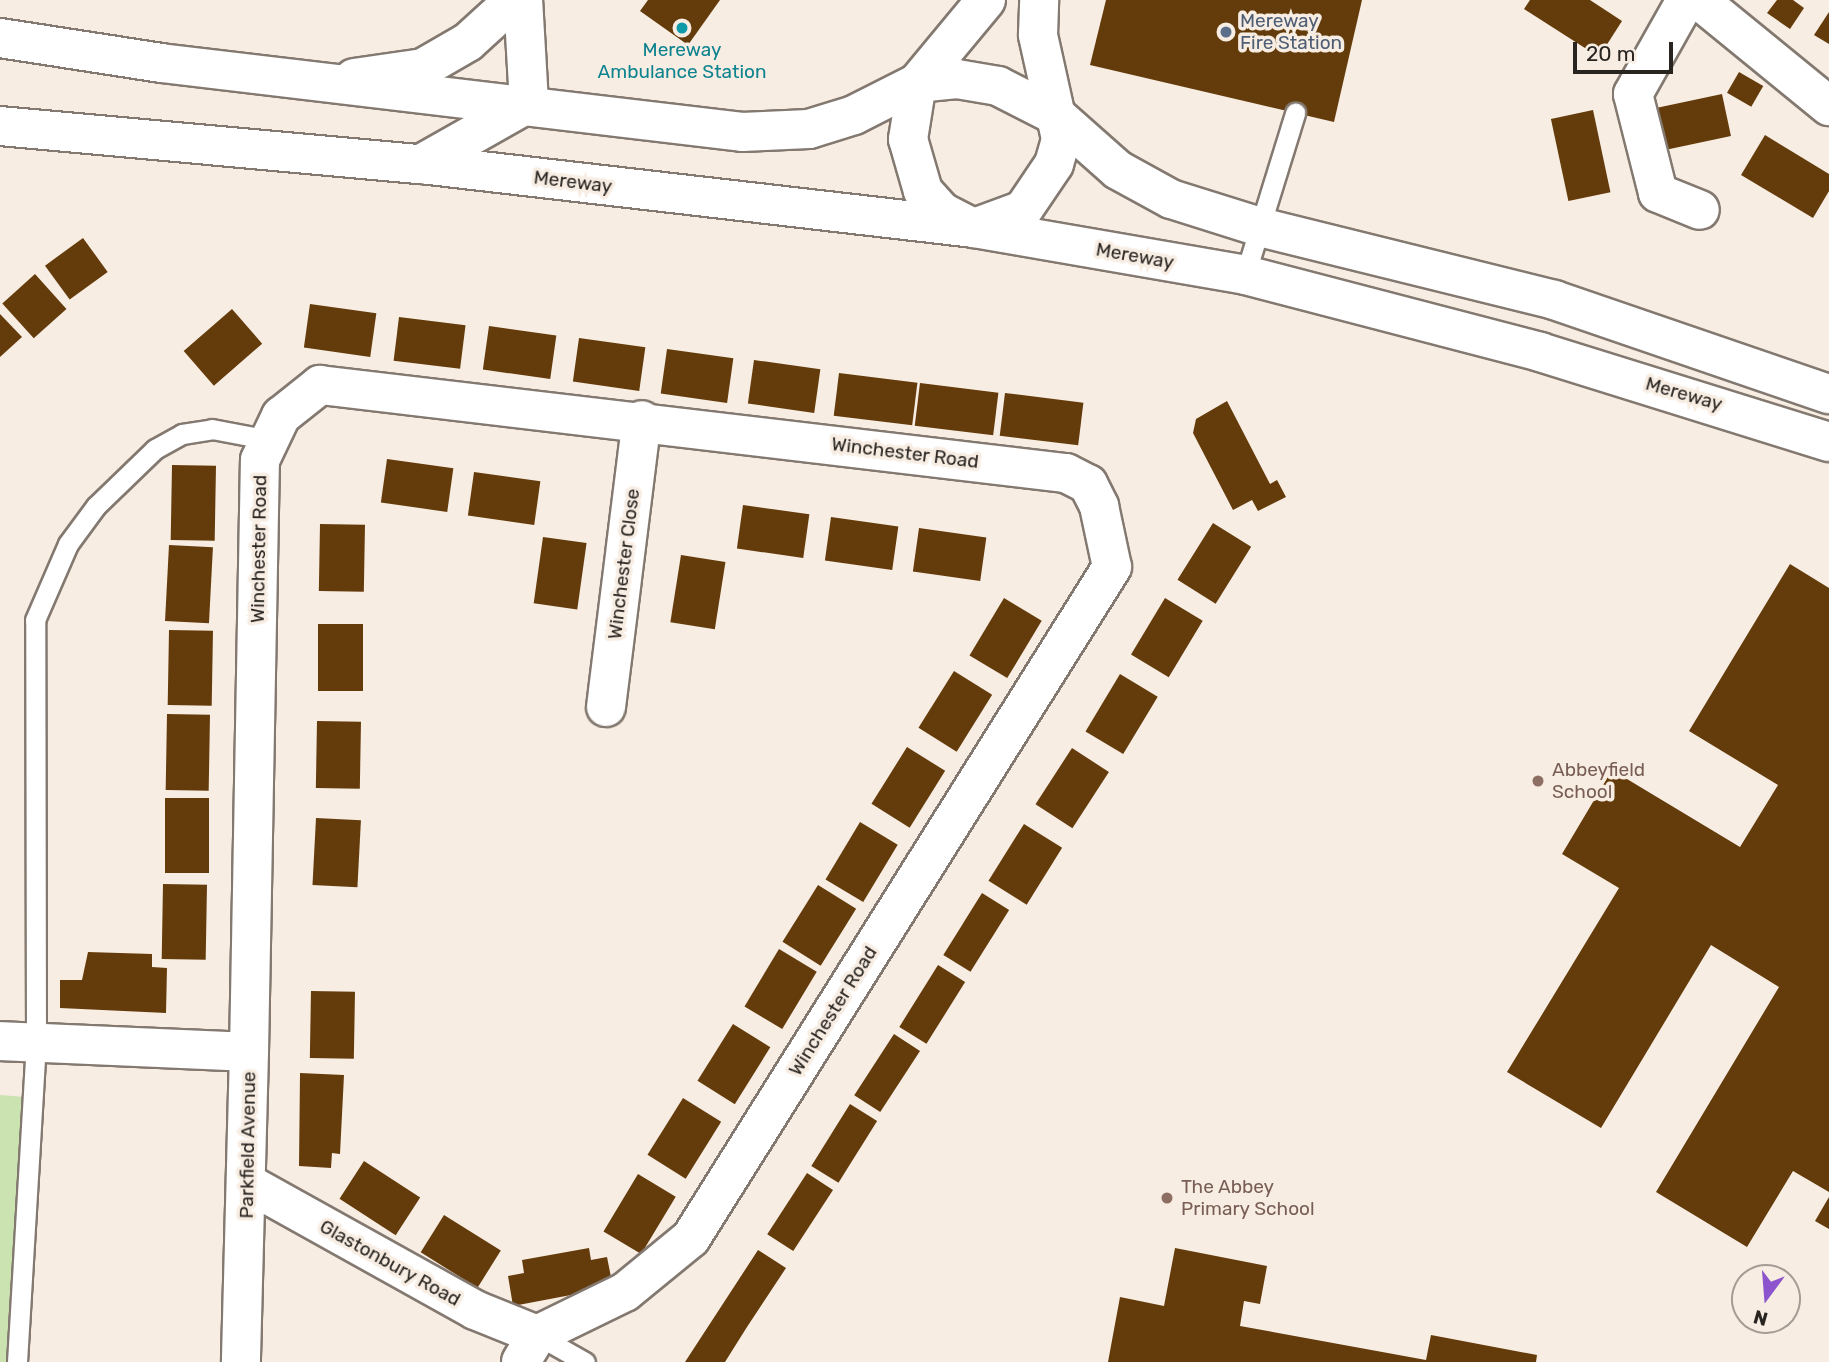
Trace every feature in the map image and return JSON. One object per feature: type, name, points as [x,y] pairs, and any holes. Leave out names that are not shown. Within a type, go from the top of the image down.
[{"type":"main road","points":[[310,79],[398,76],[423,68],[468,42],[514,0]]},
{"type":"main road","points":[[523,0],[529,103]]},
{"type":"main road","points":[[986,0],[917,83],[910,161],[923,191],[942,212],[974,228],[1023,210],[1041,187],[1061,139],[1038,35],[1039,0]]},
{"type":"main road","points":[[1686,0],[1633,94],[1658,193],[1700,209]]},
{"type":"main road","points":[[1699,0],[1829,106]]},
{"type":"main road","points":[[0,38],[310,79],[529,103],[670,124],[782,131],[854,115],[917,83],[957,79],[998,86],[1057,116],[1118,170],[1171,199],[1260,227],[1554,300],[1829,394]]},
{"type":"main road","points":[[421,164],[529,103]]},
{"type":"main road","name":"Mereway","points":[[0,126],[421,164],[974,228],[1245,275],[1553,356],[1829,442]]},
{"type":"main road","name":"Winchester Road","points":[[249,1052],[260,460],[281,416],[320,385],[642,420],[1066,474],[1088,484],[1099,506],[1112,567],[691,1238],[625,1292],[529,1348]]},
{"type":"main road","name":"Winchester Close","points":[[606,707],[642,420]]},
{"type":"main road","name":"Parkfield Avenue","points":[[18,1041],[249,1052],[241,1362]]},
{"type":"main road","name":"Glastonbury Road","points":[[247,1183],[475,1310],[529,1348]]},
{"type":"lane","points":[[1245,275],[1296,113]]},
{"type":"lane","points":[[17,1362],[18,1041],[35,620],[68,544],[96,506],[155,449],[182,434],[212,429],[270,440]]},
{"type":"lane","points":[[529,1348],[585,1362]]},
{"type":"green space","points":[[0,1095],[25,1097],[10,1362],[0,1362]]},
{"type":"building","name":"Mereway Ambulance Station","points":[[648,0],[720,0],[688,45],[640,11]]},
{"type":"building","name":"Mereway Fire Station","points":[[1106,0],[1362,0],[1334,122],[1090,65]]},
{"type":"building","points":[[1530,0],[1590,0],[1622,21],[1599,57],[1524,9]]},
{"type":"building","points":[[1777,0],[1793,0],[1804,8],[1790,29],[1767,13]]},
{"type":"building","points":[[1829,12],[1829,44],[1814,35]]},
{"type":"building","points":[[1739,72],[1763,86],[1751,107],[1727,93]]},
{"type":"building","points":[[1722,94],[1731,136],[1656,152],[1647,110]]},
{"type":"building","points":[[1593,110],[1610,192],[1568,201],[1551,119]]},
{"type":"building","points":[[1765,135],[1829,174],[1829,191],[1813,218],[1741,175]]},
{"type":"building","points":[[83,238],[108,272],[70,300],[45,266]]},
{"type":"building","points":[[35,274],[66,309],[34,338],[2,303]]},
{"type":"building","points":[[310,304],[376,313],[370,357],[304,348]]},
{"type":"building","points":[[232,309],[262,344],[214,386],[184,351]]},
{"type":"building","points":[[0,314],[22,337],[0,357]]},
{"type":"building","points":[[399,317],[466,325],[460,369],[394,361]]},
{"type":"building","points":[[489,326],[556,335],[550,379],[483,370]]},
{"type":"building","points":[[579,338],[645,347],[639,391],[573,382]]},
{"type":"building","points":[[667,349],[733,358],[727,403],[661,394]]},
{"type":"building","points":[[754,360],[820,369],[814,413],[748,404]]},
{"type":"building","points":[[839,373],[917,383],[912,425],[834,416]]},
{"type":"building","points":[[920,383],[998,393],[993,435],[915,426]]},
{"type":"building","points":[[1005,393],[1083,403],[1078,445],[1000,436]]},
{"type":"building","points":[[1227,401],[1270,484],[1277,480],[1286,497],[1258,511],[1252,500],[1233,510],[1193,433],[1196,419]]},
{"type":"building","points":[[387,459],[453,468],[447,512],[381,503]]},
{"type":"building","points":[[172,465],[216,466],[215,541],[171,540]]},
{"type":"building","points":[[474,472],[540,481],[534,525],[468,516]]},
{"type":"building","points":[[743,505],[809,514],[803,558],[737,549]]},
{"type":"building","points":[[831,517],[898,526],[892,570],[825,561]]},
{"type":"building","points":[[1213,523],[1251,547],[1216,604],[1177,580]]},
{"type":"building","points":[[320,524],[365,525],[364,592],[319,591]]},
{"type":"building","points":[[919,528],[986,537],[980,581],[913,572]]},
{"type":"building","points":[[543,537],[587,543],[577,609],[534,603]]},
{"type":"building","points":[[169,545],[213,547],[209,623],[165,621]]},
{"type":"building","points":[[681,555],[725,562],[715,629],[670,622]]},
{"type":"building","points":[[1790,564],[1829,588],[1829,1192],[1793,1171],[1747,1247],[1656,1192],[1779,987],[1711,945],[1601,1128],[1507,1072],[1619,888],[1562,854],[1612,770],[1740,847],[1778,785],[1689,731]]},
{"type":"building","points":[[1004,598],[1042,621],[1007,678],[969,655]]},
{"type":"building","points":[[1165,598],[1203,621],[1169,677],[1131,655]]},
{"type":"building","points":[[318,624],[363,624],[363,691],[318,691]]},
{"type":"building","points":[[169,630],[213,631],[212,706],[168,705]]},
{"type":"building","points":[[954,671],[992,695],[957,752],[918,728]]},
{"type":"building","points":[[1120,674],[1158,697],[1123,754],[1085,731]]},
{"type":"building","points":[[167,714],[210,715],[209,791],[166,790]]},
{"type":"building","points":[[317,721],[361,722],[360,789],[316,788]]},
{"type":"building","points":[[907,747],[945,771],[910,828],[871,804]]},
{"type":"building","points":[[1072,748],[1109,772],[1072,828],[1036,804]]},
{"type":"building","points":[[165,798],[209,798],[209,873],[165,873]]},
{"type":"building","points":[[316,818],[361,820],[357,887],[312,885]]},
{"type":"building","points":[[860,822],[898,845],[863,902],[825,879]]},
{"type":"building","points":[[1024,824],[1062,848],[1027,905],[988,881]]},
{"type":"building","points":[[163,884],[207,885],[206,960],[162,959]]},
{"type":"building","points":[[818,885],[856,909],[821,966],[782,942]]},
{"type":"building","points":[[982,893],[1009,910],[970,972],[943,955]]},
{"type":"building","points":[[779,949],[817,972],[782,1029],[744,1006]]},
{"type":"building","points":[[88,952],[152,954],[152,967],[167,968],[166,1013],[60,1008],[60,980],[82,980]]},
{"type":"building","points":[[938,965],[965,982],[926,1044],[899,1027]]},
{"type":"building","points":[[311,991],[355,992],[354,1059],[310,1058]]},
{"type":"building","points":[[733,1024],[770,1047],[735,1104],[697,1081]]},
{"type":"building","points":[[894,1034],[920,1051],[880,1112],[854,1095]]},
{"type":"building","points":[[300,1073],[344,1075],[340,1154],[332,1153],[331,1168],[299,1166]]},
{"type":"building","points":[[683,1098],[721,1122],[686,1179],[647,1155]]},
{"type":"building","points":[[850,1104],[877,1121],[838,1183],[811,1166]]},
{"type":"building","points":[[364,1161],[420,1197],[396,1235],[339,1199]]},
{"type":"building","points":[[807,1173],[833,1190],[793,1251],[767,1234]]},
{"type":"building","points":[[638,1174],[676,1197],[641,1254],[603,1231]]},
{"type":"building","points":[[1829,1197],[1829,1229],[1815,1221]]},
{"type":"building","points":[[444,1215],[501,1251],[478,1288],[421,1252]]},
{"type":"building","points":[[589,1248],[591,1260],[607,1257],[613,1287],[513,1306],[508,1276],[524,1273],[522,1260]]},
{"type":"building","points":[[1175,1248],[1267,1266],[1260,1304],[1244,1301],[1240,1326],[1426,1360],[1431,1335],[1537,1355],[1536,1362],[1108,1362],[1120,1297],[1164,1306]]},
{"type":"building","points":[[758,1250],[786,1268],[725,1362],[685,1362]]},
{"type":"place","name":"Mereway Ambulance Station","points":[[682,28]]},
{"type":"place","name":"Mereway Fire Station","points":[[1226,32]]},
{"type":"place","name":"Abbeyfield School","points":[[1538,781]]},
{"type":"place","name":"The Abbey Primary School","points":[[1167,1198]]}]
